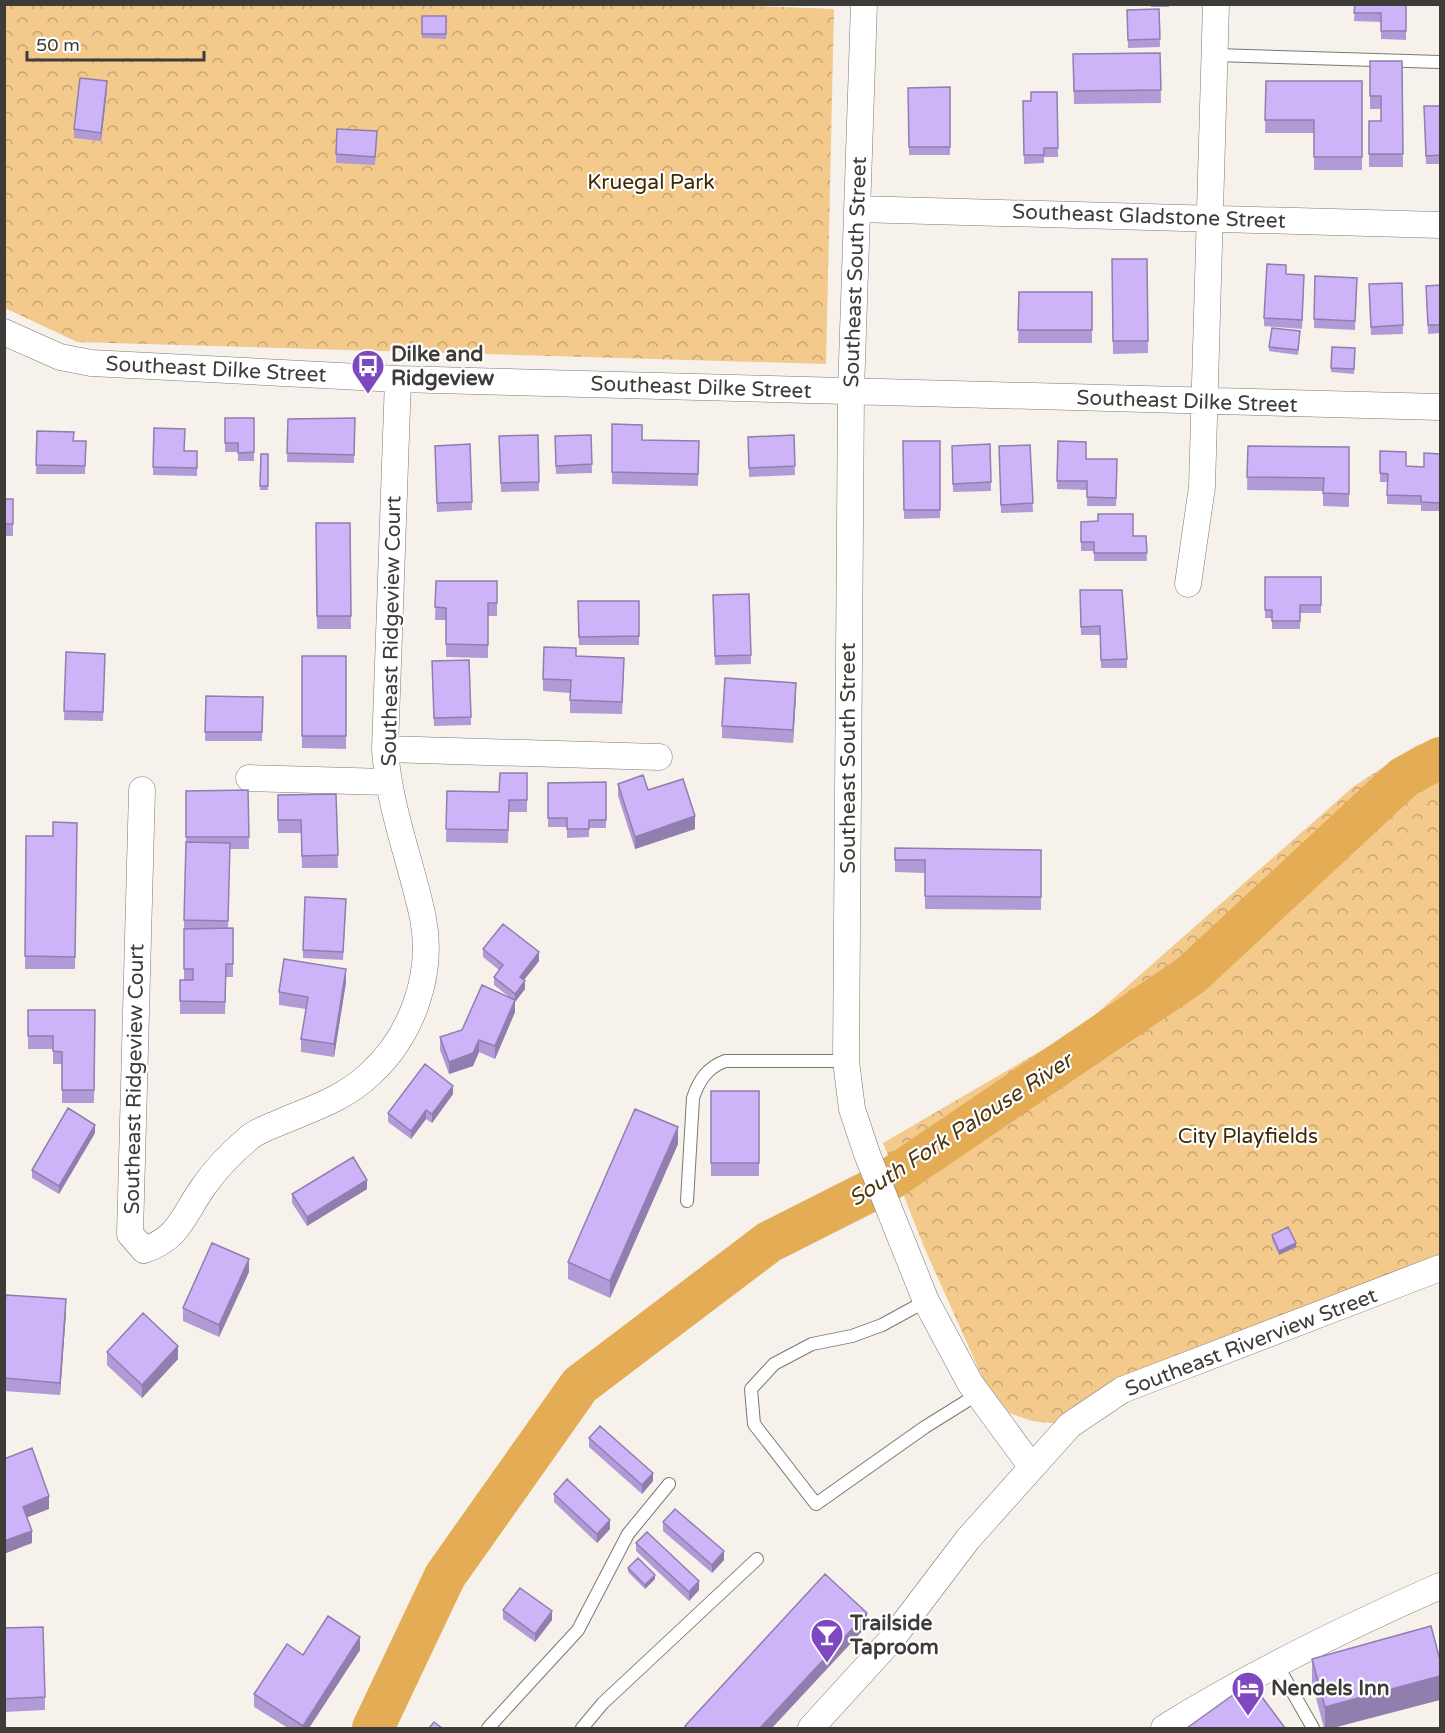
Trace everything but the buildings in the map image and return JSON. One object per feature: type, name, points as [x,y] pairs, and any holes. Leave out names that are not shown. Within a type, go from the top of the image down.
[{"type":"street","name":"Southeast South Street","points":[[864,4],[851,391],[846,1061],[852,1108],[867,1154],[926,1301],[978,1394],[1031,1466]]},
{"type":"street","points":[[1188,584],[1202,487],[1216,4]]},
{"type":"street","name":"Southeast Gladstone Street","points":[[857,209],[1440,225]]},
{"type":"street","name":"Southeast Dilke Street","points":[[4,332],[60,357],[91,363],[398,378],[1440,407]]},
{"type":"street","name":"Southeast Ridgeview Court","points":[[142,790],[130,1234],[144,1250],[163,1244],[179,1227],[203,1187],[227,1157],[255,1133],[343,1096],[370,1074],[398,1045],[416,1009],[425,966],[423,920],[387,782],[385,749],[398,378]]},
{"type":"street","points":[[385,749],[659,757]]},
{"type":"street","points":[[249,778],[387,782]]},
{"type":"street","name":"Southeast Riverview Street","points":[[811,1728],[892,1639],[968,1539],[1070,1425],[1122,1390],[1440,1268]]},
{"type":"street","points":[[1164,1728],[1276,1663],[1363,1620],[1440,1586]]},
{"type":"lane","points":[[1215,55],[1440,62]]},
{"type":"lane","points":[[687,1201],[693,1098],[698,1084],[713,1066],[725,1061],[846,1061]]},
{"type":"lane","points":[[926,1301],[882,1325],[852,1336],[812,1344],[774,1364],[751,1389],[754,1424],[816,1504],[925,1427],[978,1394]]},
{"type":"lane","points":[[488,1728],[578,1630],[628,1534],[669,1484]]},
{"type":"lane","points":[[582,1728],[603,1703],[757,1559]]},
{"type":"lane","points":[[1276,1663],[1312,1728]]},
{"type":"green space","name":"Kruegal Park","points":[[698,4],[834,9],[826,364],[77,342],[5,308],[5,5]]},
{"type":"green space","name":"City Playfields","points":[[1440,741],[1440,1268],[1070,1425],[1032,1421],[1009,1413],[984,1381],[924,1247],[883,1143],[1080,1028],[1353,787],[1417,745]]},
{"type":"waterway","name":"South Fork Palouse River","points":[[373,1728],[445,1576],[580,1385],[769,1242],[880,1186],[1191,975],[1404,777],[1440,758]]},
{"type":"place","name":"Dilke and Ridgeview","points":[[368,395]]},
{"type":"place","name":"Trailside Taproom","points":[[827,1664]]},
{"type":"place","name":"Nendels Inn","points":[[1248,1717]]}]
